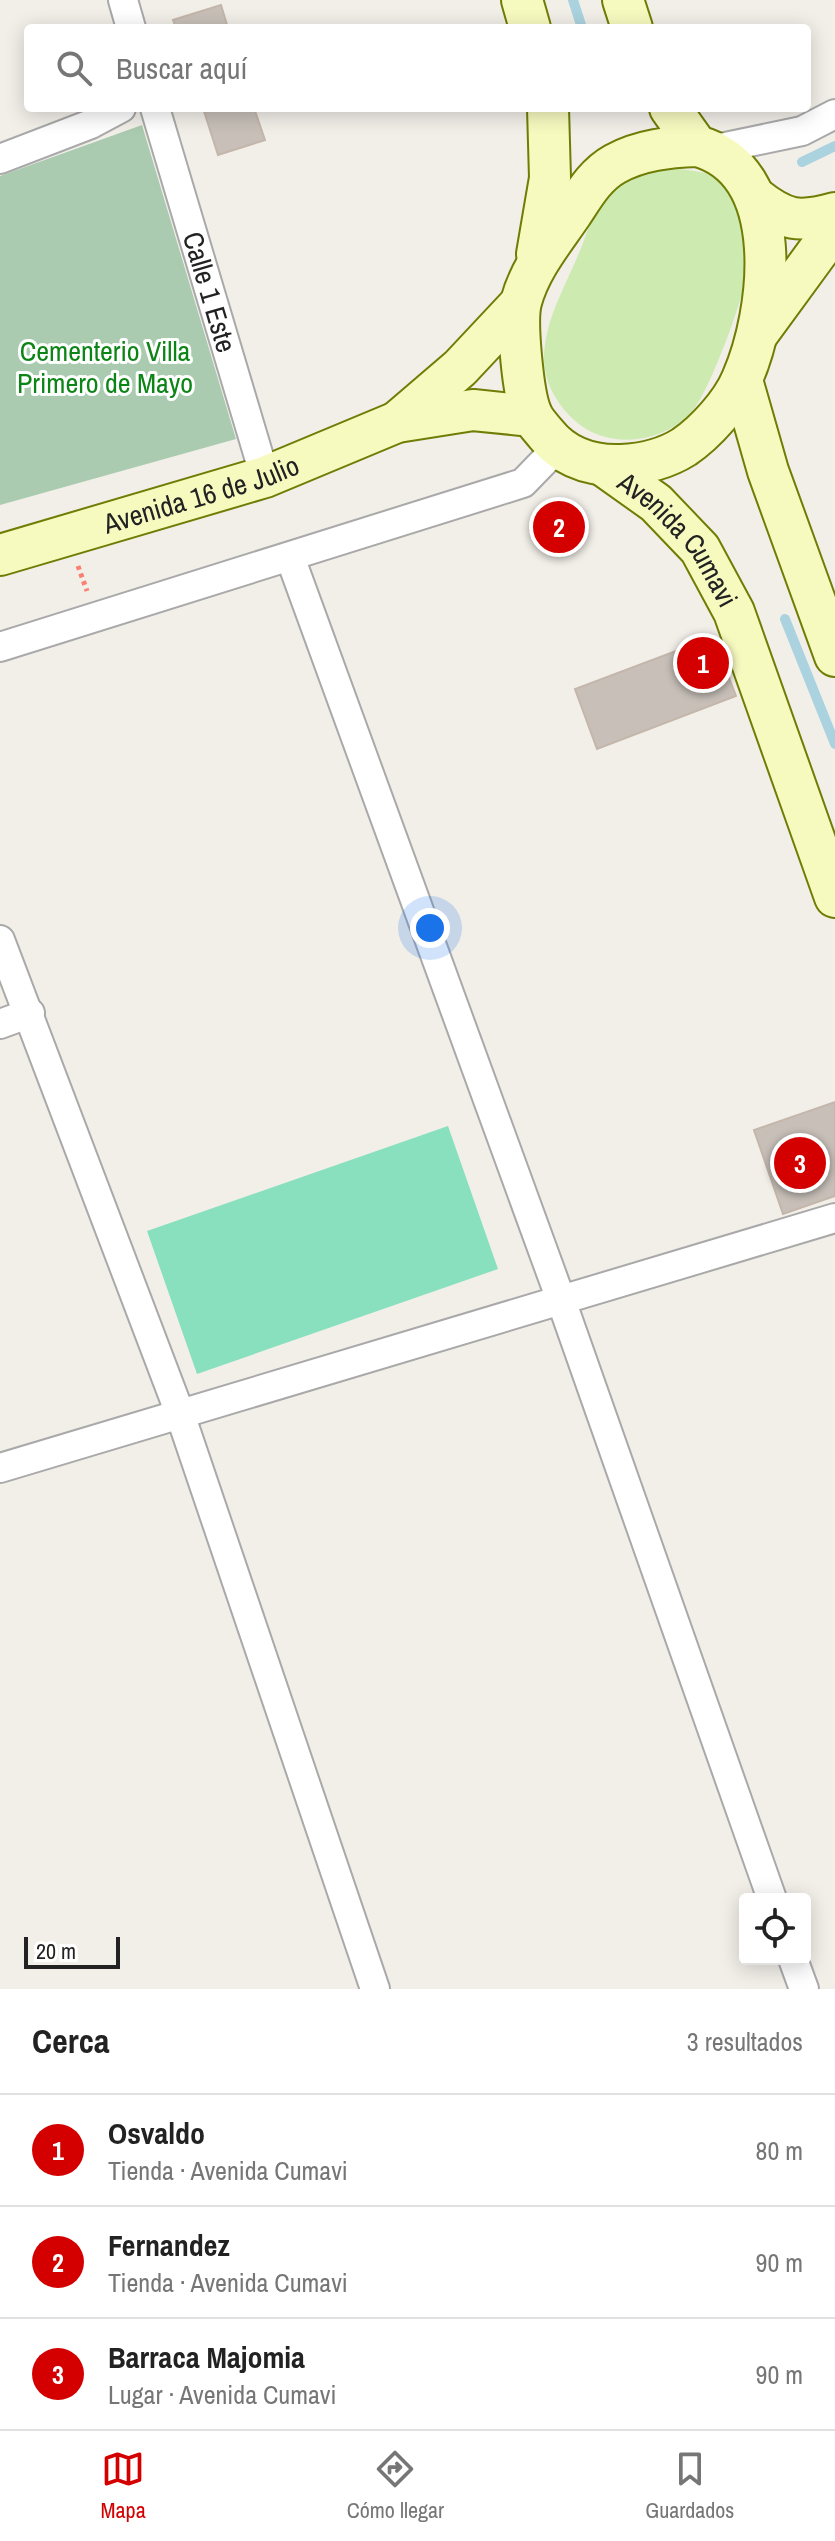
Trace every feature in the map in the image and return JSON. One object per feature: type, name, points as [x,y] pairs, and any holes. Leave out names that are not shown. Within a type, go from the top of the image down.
[{"type":"main road","points":[[522,0],[529,24]]},
{"type":"main road","points":[[623,0],[631,24]]},
{"type":"main road","points":[[548,112],[550,178],[527,286],[523,375],[532,416],[557,448],[575,458],[604,466],[665,457],[685,446],[728,402],[742,380],[757,335],[765,234],[756,198]]},
{"type":"main road","points":[[673,112],[704,148],[778,215],[807,221],[835,213]]},
{"type":"main road","points":[[527,286],[596,178],[606,170],[616,163],[662,147],[704,148]]},
{"type":"main road","points":[[757,335],[835,228]]},
{"type":"main road","name":"Avenida 16 de Julio","points":[[397,422],[460,368],[527,286]]},
{"type":"main road","points":[[742,380],[768,471],[835,656]]},
{"type":"main road","name":"Avenida 16 de Julio","points":[[0,555],[265,477],[397,422],[473,410],[532,416]]},
{"type":"main road","name":"Avenida Cumavi","points":[[604,466],[656,503],[700,549],[734,612],[835,897]]},
{"type":"street","points":[[123,0],[130,24]]},
{"type":"street","points":[[0,159],[91,124],[114,112]]},
{"type":"street","name":"Calle 1 Este","points":[[156,112],[265,477]]},
{"type":"street","points":[[704,148],[802,131],[835,114]]},
{"type":"street","points":[[0,647],[523,483],[557,448]]},
{"type":"street","points":[[290,557],[561,1300],[770,1893]]},
{"type":"street","points":[[0,940],[179,1411],[375,1989]]},
{"type":"street","points":[[0,1024],[30,1013]]},
{"type":"street","points":[[0,1468],[179,1411],[835,1218]]},
{"type":"street","points":[[795,1965],[804,1989]]},
{"type":"path","points":[[77,563],[89,597]]},
{"type":"green space","name":"Cementerio Villa Primero de Mayo","points":[[142,125],[236,439],[0,505],[0,176]]},
{"type":"green space","points":[[667,167],[716,177],[725,181],[738,195],[748,252],[746,281],[718,362],[694,409],[668,430],[652,436],[619,439],[603,436],[574,420],[554,395],[544,366],[547,333],[602,198],[633,168]]},
{"type":"green space","points":[[448,1126],[498,1269],[197,1374],[147,1231]]},
{"type":"building","points":[[221,5],[227,24],[174,24],[173,20]]},
{"type":"building","points":[[204,112],[255,112],[265,140],[218,155]]},
{"type":"building","points":[[713,637],[736,696],[597,749],[575,689]]},
{"type":"building","points":[[835,1102],[835,1196],[783,1214],[754,1130]]},
{"type":"waterway","points":[[573,0],[581,24]]},
{"type":"waterway","points":[[802,162],[835,146]]},
{"type":"waterway","points":[[785,619],[835,744]]},
{"type":"place","name":"Fernandez","points":[[559,527]]},
{"type":"place","name":"Osvaldo","points":[[703,663]]},
{"type":"place","name":"Barraca Majomia","points":[[800,1163]]}]
